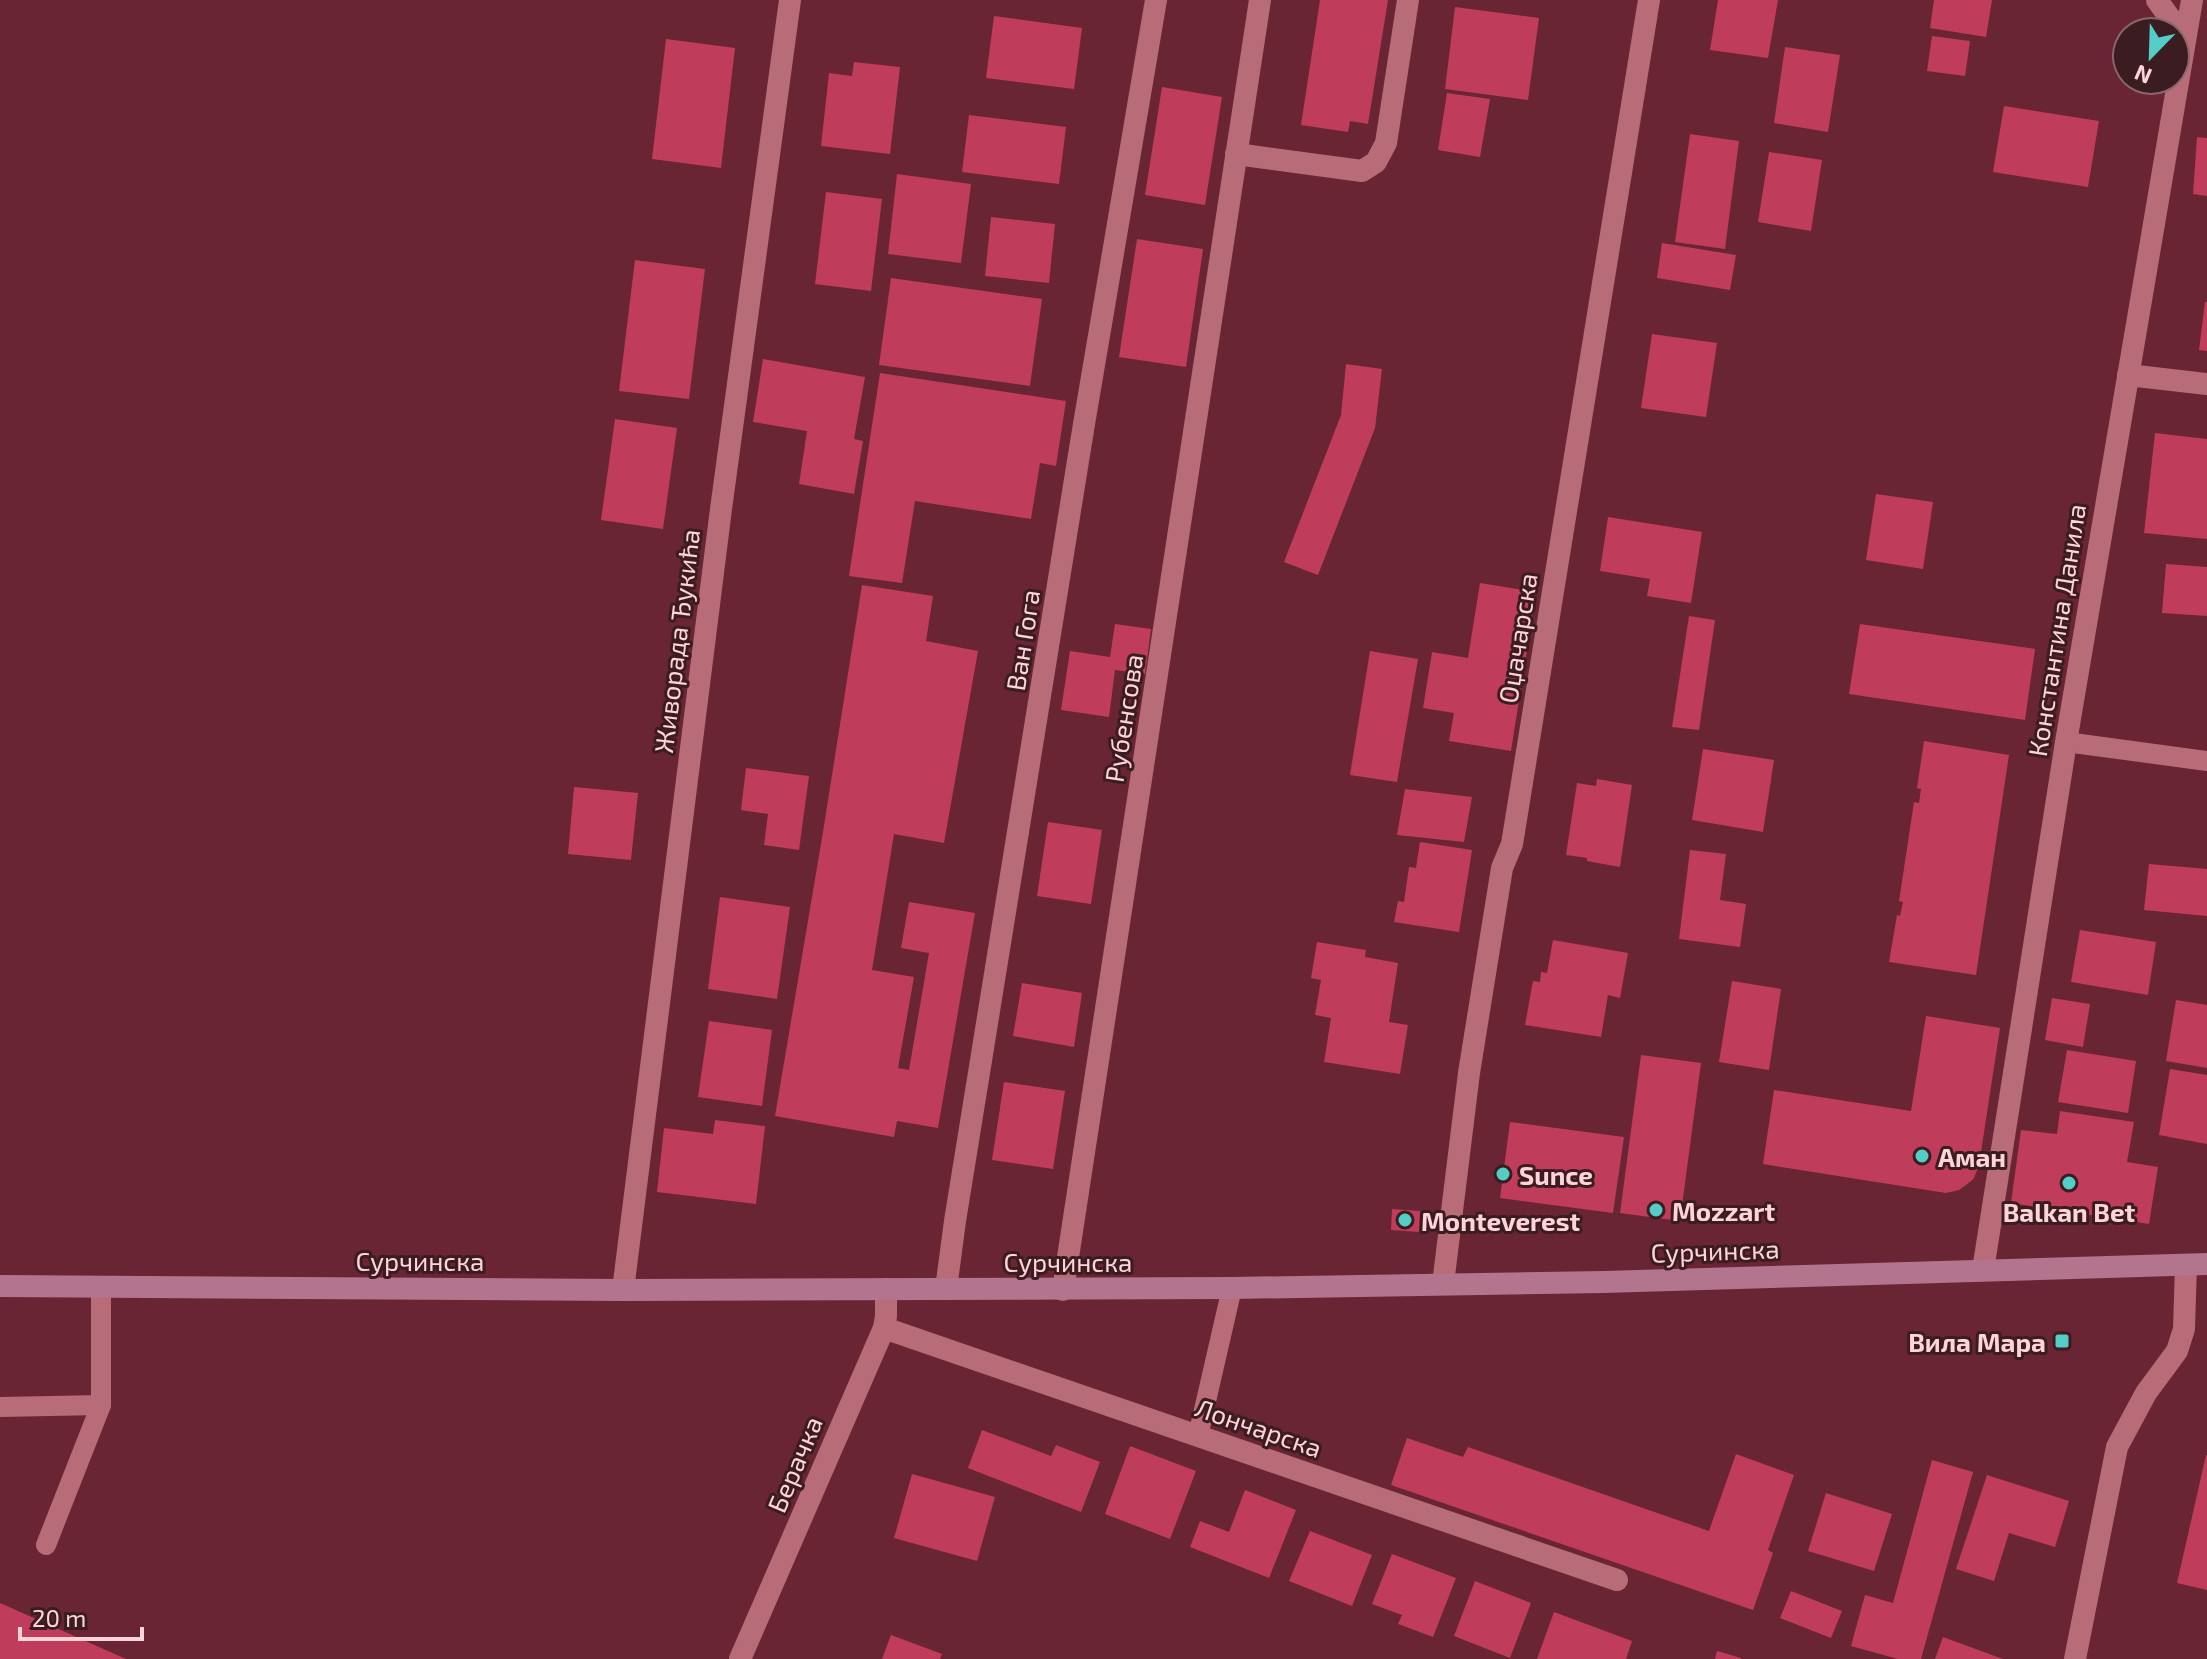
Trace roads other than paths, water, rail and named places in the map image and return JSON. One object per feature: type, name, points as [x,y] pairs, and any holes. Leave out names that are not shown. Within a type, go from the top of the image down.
[{"type":"main road","name":"Сурчинска","points":[[0,1286],[1063,1290],[1604,1282],[2196,1265]]},
{"type":"street","name":"Живорада Ђукића","points":[[623,1290],[723,494],[790,0]]},
{"type":"street","name":"Ван Гога","points":[[946,1289],[1084,424],[1156,0]]},
{"type":"street","name":"Рубенсова","points":[[1063,1290],[1260,0]]},
{"type":"street","points":[[1236,154],[1353,171],[1371,167],[1386,143],[1408,0]]},
{"type":"street","name":"Оџачарска","points":[[1443,1284],[1469,1073],[1502,868],[1512,844],[1649,0]]},
{"type":"street","name":"Константина Данила","points":[[1983,1270],[2066,742],[2174,96]]},
{"type":"street","points":[[2128,375],[2207,384]]},
{"type":"street","points":[[2075,1659],[2117,1447],[2146,1393],[2177,1351],[2196,1265]]},
{"type":"street","name":"Берачка","points":[[740,1659],[884,1328],[886,1289]]},
{"type":"street","name":"Лончарска","points":[[884,1328],[1617,1580]]},
{"type":"lane","points":[[2066,742],[2207,761]]},
{"type":"lane","points":[[46,1545],[101,1405],[101,1287]]},
{"type":"lane","points":[[1198,1436],[1232,1288]]},
{"type":"lane","points":[[0,1407],[101,1405]]},
{"type":"place","name":"Аман","points":[[1922,1156]]},
{"type":"place","name":"Sunce","points":[[1503,1174]]},
{"type":"place","name":"Balkan Bet","points":[[2069,1183]]},
{"type":"place","name":"Mozzart","points":[[1656,1210]]},
{"type":"place","name":"Monteverest","points":[[1405,1220]]},
{"type":"place","name":"Вила Мара","points":[[2062,1341]]}]
